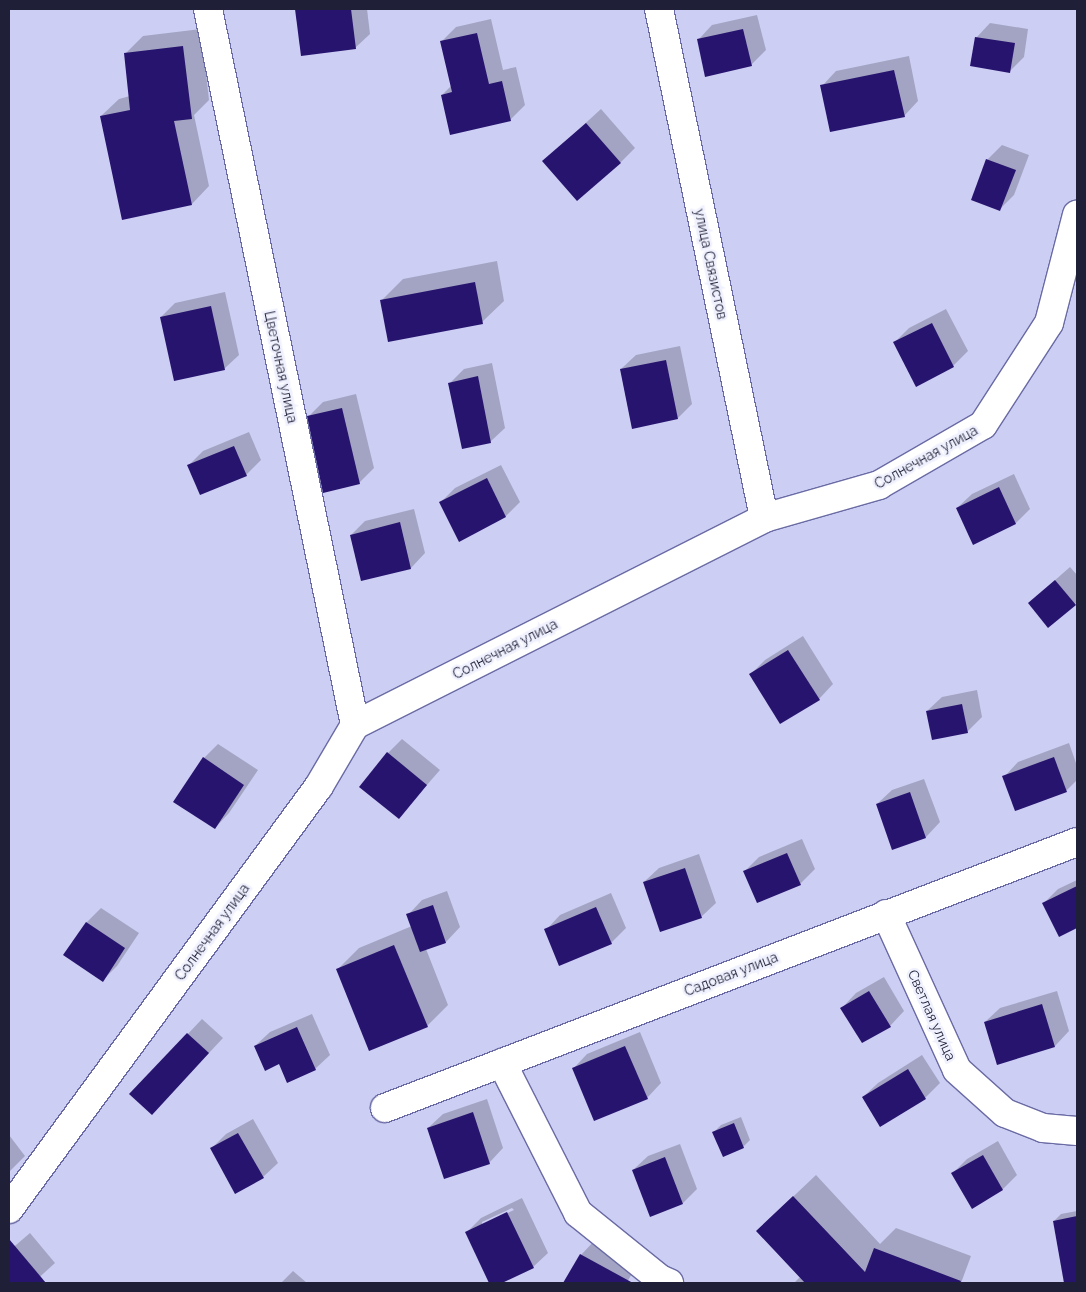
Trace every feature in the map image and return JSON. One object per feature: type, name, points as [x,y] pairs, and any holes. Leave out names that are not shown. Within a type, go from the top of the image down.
[{"type":"street","name":"Цветочная улица","points":[[208,9],[354,725]]},
{"type":"street","name":"улица Связистов","points":[[658,9],[764,518]]},
{"type":"street","name":"Солнечная улица","points":[[9,1209],[319,786],[354,725],[764,518],[879,486],[983,425],[1049,322],[1077,215]]},
{"type":"street","name":"Садовая улица","points":[[385,1108],[1077,842]]},
{"type":"street","name":"Светлая улица","points":[[886,914],[957,1070],[1005,1113],[1043,1128],[1077,1131]]},
{"type":"street","points":[[502,1063],[578,1213],[660,1279],[669,1283]]},
{"type":"building","points":[[295,9],[351,9],[356,49],[301,56]]},
{"type":"building","points":[[743,29],[752,66],[705,77],[697,39]]},
{"type":"building","points":[[477,33],[489,84],[502,81],[511,121],[450,135],[441,95],[452,92],[440,41]]},
{"type":"building","points":[[975,37],[1015,43],[1010,73],[970,66]]},
{"type":"building","points":[[183,46],[192,119],[174,121],[192,205],[122,220],[100,116],[130,110],[124,53]]},
{"type":"building","points":[[894,70],[905,117],[830,132],[820,85]]},
{"type":"building","points":[[586,123],[621,163],[577,201],[542,161]]},
{"type":"building","points":[[986,159],[1016,170],[1000,211],[971,200]]},
{"type":"building","points":[[475,282],[483,324],[388,342],[380,300]]},
{"type":"building","points":[[211,306],[225,370],[174,381],[160,317]]},
{"type":"building","points":[[932,323],[954,367],[916,387],[893,342]]},
{"type":"building","points":[[666,360],[678,419],[632,429],[620,369]]},
{"type":"building","points":[[478,376],[491,443],[462,449],[448,383]]},
{"type":"building","points":[[342,408],[360,484],[323,493],[307,416]]},
{"type":"building","points":[[234,446],[247,476],[200,495],[187,465]]},
{"type":"building","points":[[487,478],[506,517],[459,542],[439,502]]},
{"type":"building","points":[[999,487],[1016,524],[973,545],[956,508]]},
{"type":"building","points":[[400,522],[411,569],[361,581],[350,535]]},
{"type":"building","points":[[1055,580],[1076,605],[1048,628],[1028,603]]},
{"type":"building","points":[[788,650],[820,700],[780,724],[749,674]]},
{"type":"building","points":[[962,704],[968,733],[932,740],[926,711]]},
{"type":"building","points":[[387,752],[427,785],[399,819],[359,787]]},
{"type":"building","points":[[203,757],[244,785],[215,829],[173,802]]},
{"type":"building","points":[[1054,757],[1067,792],[1015,811],[1002,776]]},
{"type":"building","points":[[910,792],[926,838],[892,850],[876,804]]},
{"type":"building","points":[[787,853],[801,885],[757,903],[743,871]]},
{"type":"building","points":[[685,868],[702,918],[660,932],[643,882]]},
{"type":"building","points":[[1077,886],[1077,928],[1059,937],[1042,903]]},
{"type":"building","points":[[433,905],[446,943],[420,952],[406,914]]},
{"type":"building","points":[[596,907],[612,944],[559,966],[544,929]]},
{"type":"building","points":[[86,922],[125,948],[103,982],[63,955]]},
{"type":"building","points":[[394,945],[428,1027],[369,1051],[336,969]]},
{"type":"building","points":[[869,991],[891,1027],[862,1043],[840,1008]]},
{"type":"building","points":[[1042,1004],[1055,1047],[997,1065],[984,1022]]},
{"type":"building","points":[[297,1027],[316,1070],[287,1083],[279,1064],[265,1071],[254,1046]]},
{"type":"building","points":[[187,1033],[209,1053],[152,1115],[129,1094]]},
{"type":"building","points":[[625,1046],[648,1099],[594,1121],[572,1068]]},
{"type":"building","points":[[908,1069],[926,1099],[880,1127],[862,1097]]},
{"type":"building","points":[[473,1112],[490,1164],[444,1179],[427,1128]]},
{"type":"building","points":[[734,1123],[744,1148],[723,1157],[712,1132]]},
{"type":"building","points":[[238,1133],[264,1178],[235,1194],[210,1148]]},
{"type":"building","points":[[983,1155],[1003,1190],[972,1209],[951,1173]]},
{"type":"building","points":[[665,1157],[683,1204],[650,1217],[632,1170]]},
{"type":"building","points":[[793,1196],[865,1272],[874,1248],[961,1281],[960,1283],[805,1283],[756,1231]]},
{"type":"building","points":[[507,1212],[534,1268],[502,1283],[489,1283],[465,1232]]},
{"type":"building","points":[[1077,1216],[1077,1283],[1064,1283],[1053,1221]]},
{"type":"building","points":[[9,1239],[46,1283],[9,1283]]},
{"type":"building","points":[[580,1254],[633,1283],[563,1283]]}]
